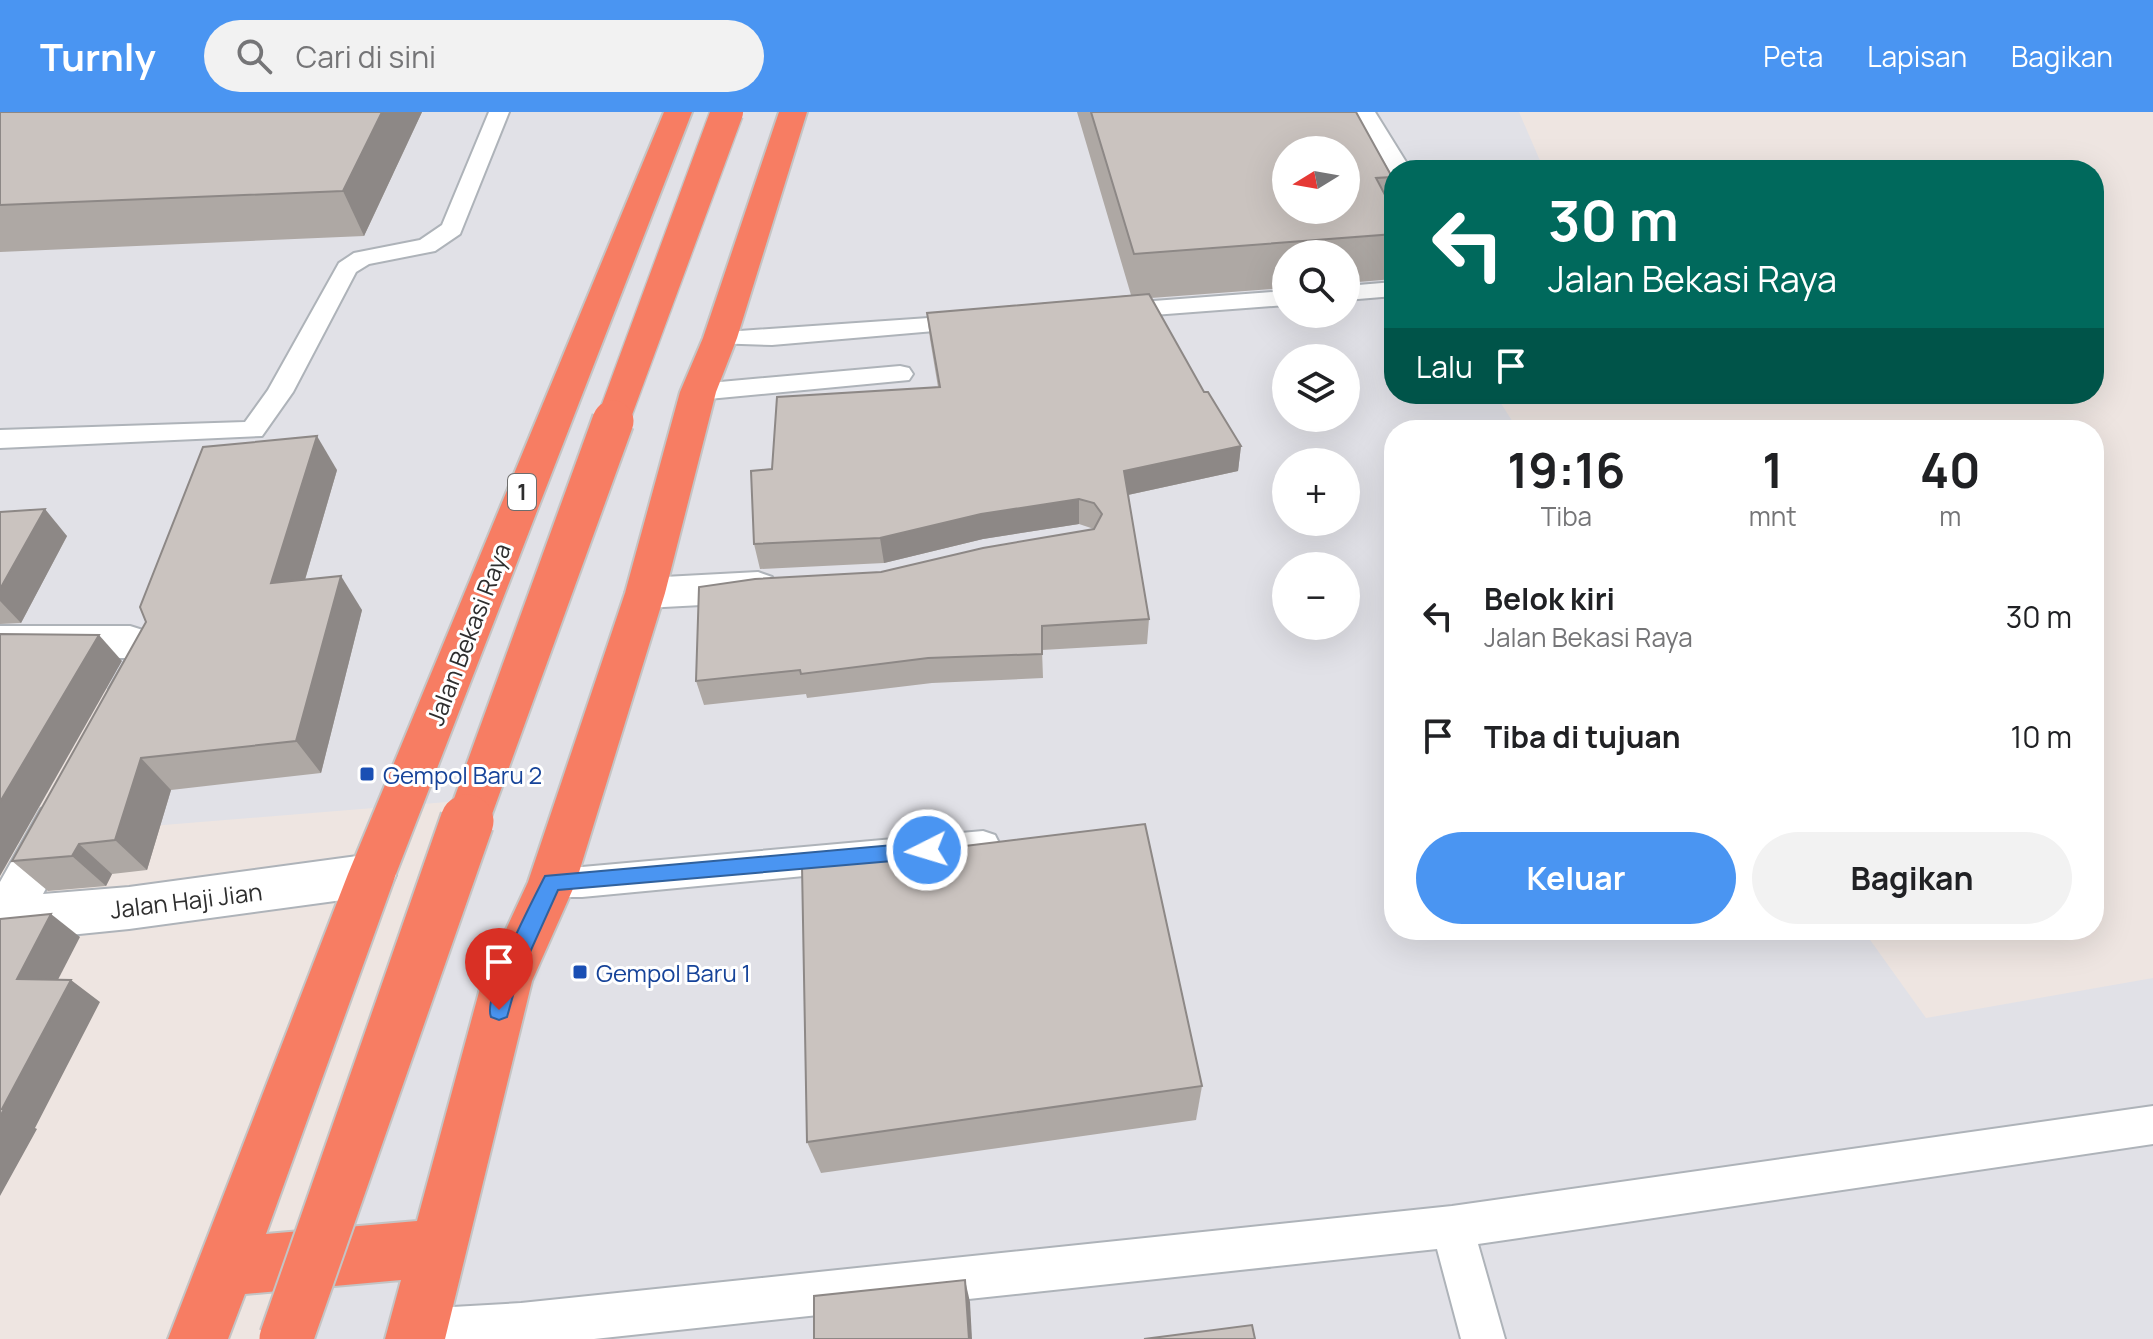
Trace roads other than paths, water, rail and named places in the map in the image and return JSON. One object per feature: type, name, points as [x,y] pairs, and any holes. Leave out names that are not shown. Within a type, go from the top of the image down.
[{"type":"highway","name":"Jalan Bekasi Raya","points":[[198,1339],[372,875],[530,472],[678,112]]},
{"type":"highway","points":[[286,1339],[521,668],[727,112]]},
{"type":"highway","points":[[416,1335],[507,981],[552,882],[645,593],[698,392],[720,338],[793,112]]},
{"type":"highway","points":[[226,1266],[439,1248]]},
{"type":"street","points":[[645,593],[788,585]]},
{"type":"street","points":[[0,642],[130,642],[147,647],[150,654],[112,724]]},
{"type":"street","points":[[2,919],[74,793]]},
{"type":"street","name":"Jalan Haji Jian","points":[[2,919],[129,908],[372,875]]},
{"type":"lane","points":[[0,439],[253,430],[280,392],[347,268],[362,258],[427,246],[452,229],[499,112]]},
{"type":"lane","points":[[1365,112],[1394,160]]},
{"type":"lane","points":[[1360,292],[1384,290]]},
{"type":"lane","points":[[1083,313],[1272,299]]},
{"type":"lane","points":[[720,338],[772,338],[990,321]]},
{"type":"lane","points":[[698,392],[900,374]]},
{"type":"lane","points":[[552,882],[582,882],[1022,841]]},
{"type":"lane","points":[[416,1335],[1452,1227],[2153,1125]]},
{"type":"lane","points":[[1452,1227],[1483,1339]]},
{"type":"place","name":"Gempol Baru 2","points":[[367,774]]},
{"type":"place","name":"Gempol Baru 1","points":[[580,972]]}]
